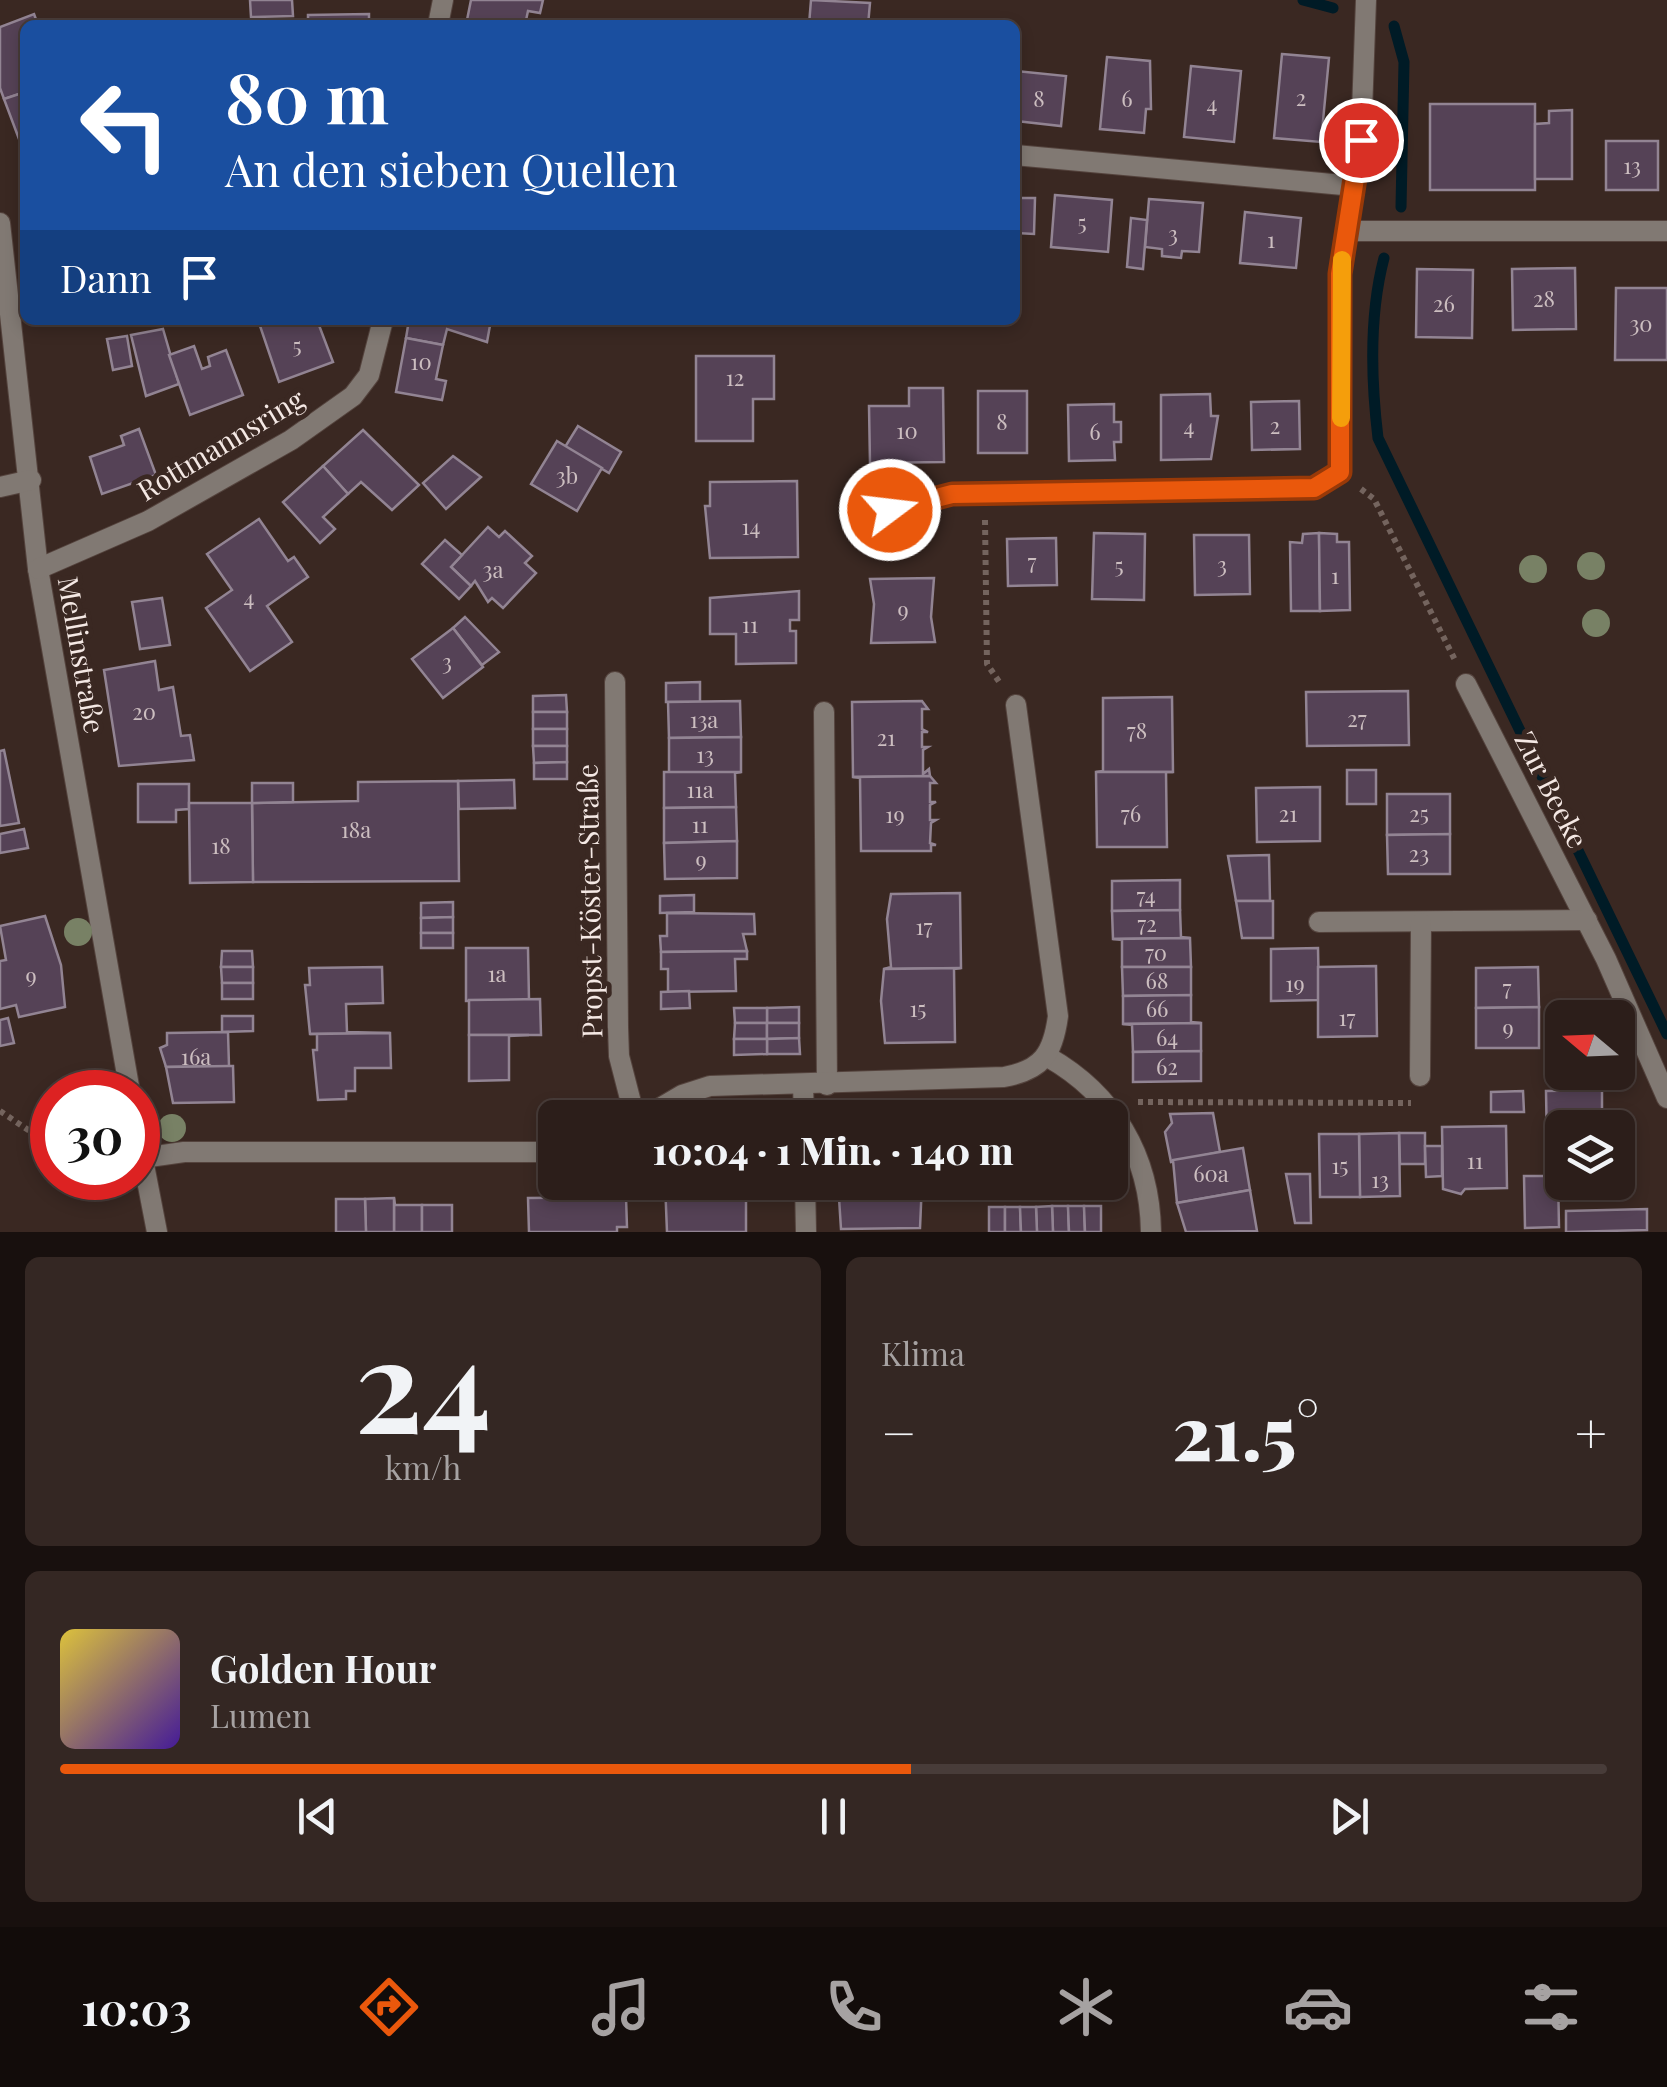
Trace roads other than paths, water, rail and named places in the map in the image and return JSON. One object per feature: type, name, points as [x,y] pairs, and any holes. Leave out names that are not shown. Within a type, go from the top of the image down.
[{"type":"street","points":[[890,510],[952,494],[1314,488],[1340,472],[1340,274],[1361,140],[1366,0]]},
{"type":"street","points":[[1020,154],[1354,186]]},
{"type":"street","name":"Mellinstraße","points":[[0,223],[38,569],[126,1070]]},
{"type":"street","points":[[1347,231],[1667,231]]},
{"type":"street","name":"Rottmannsring","points":[[38,569],[174,507],[290,440],[353,396],[369,375],[382,325]]},
{"type":"street","points":[[0,487],[31,480]]},
{"type":"street","name":"Propst-Köster-Straße","points":[[615,682],[619,1056],[630,1100]]},
{"type":"street","name":"Zur Beeke","points":[[1466,684],[1586,920],[1667,1098]]},
{"type":"street","points":[[674,1100],[710,1086],[1004,1077],[1024,1074],[1048,1057],[1058,1016],[1016,705]]},
{"type":"street","points":[[824,712],[827,1085]]},
{"type":"street","points":[[1318,922],[1586,920]]},
{"type":"street","points":[[1420,1076],[1421,923]]},
{"type":"street","points":[[1048,1057],[1076,1073],[1107,1102],[1134,1147],[1151,1232]]},
{"type":"street","points":[[803,1085],[803,1100]]},
{"type":"street","points":[[160,1155],[184,1152],[538,1152]]},
{"type":"street","points":[[151,1200],[157,1232]]},
{"type":"street","points":[[805,1200],[806,1232]]},
{"type":"waterway","points":[[1303,0],[1333,8]]},
{"type":"waterway","points":[[1394,26],[1404,62],[1401,207]]},
{"type":"waterway","points":[[1384,258],[1373,348],[1378,438],[1667,1034]]}]
